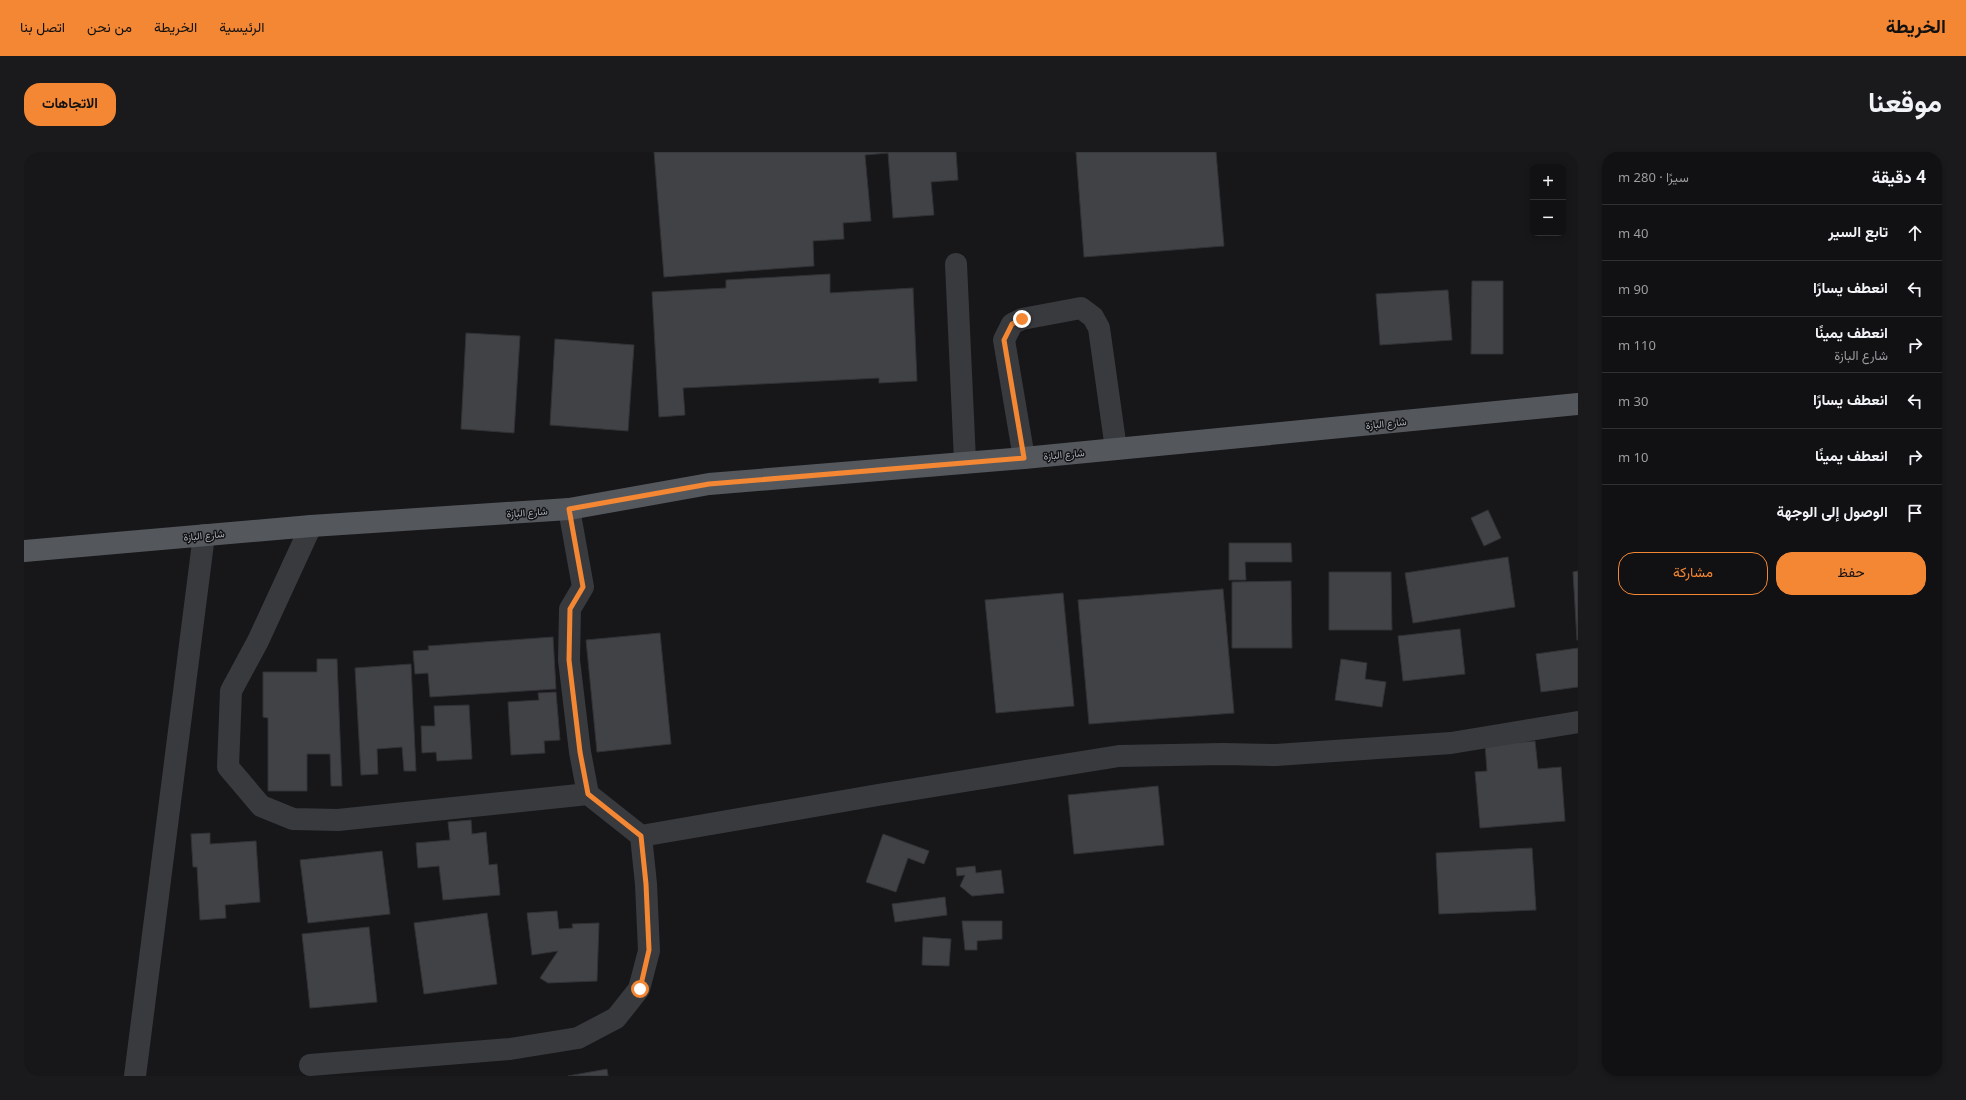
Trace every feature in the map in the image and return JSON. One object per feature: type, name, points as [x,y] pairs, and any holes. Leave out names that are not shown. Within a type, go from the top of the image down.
[{"type":"main road","name":"شارع البازة","points":[[24,551],[311,526],[569,509],[709,484],[965,461],[1024,458],[1578,404]]},
{"type":"street","points":[[956,264],[965,461]]},
{"type":"street","points":[[1024,458],[1004,340],[1012,324],[1022,319],[1081,308],[1093,317],[1099,328],[1116,449]]},
{"type":"street","points":[[310,1064],[510,1049],[578,1038],[616,1018],[640,989],[649,950],[646,884],[641,836],[588,794],[580,752],[569,660],[570,609],[583,587],[569,509]]},
{"type":"street","points":[[311,526],[258,641],[231,691],[228,768],[261,806],[293,818],[338,820],[588,794]]},
{"type":"street","points":[[135,1076],[204,536]]},
{"type":"street","points":[[641,836],[878,795],[1119,756],[1223,754],[1276,755],[1451,743],[1578,722]]},
{"type":"building","points":[[654,152],[956,152],[958,180],[931,182],[934,215],[893,218],[888,153],[865,155],[871,221],[843,223],[844,239],[813,241],[814,266],[664,277]]},
{"type":"building","points":[[1076,152],[1216,152],[1224,246],[1084,257]]},
{"type":"building","points":[[830,274],[830,293],[913,288],[917,381],[879,383],[879,378],[683,388],[685,415],[659,417],[652,292],[726,288],[726,280]]},
{"type":"building","points":[[1472,281],[1503,281],[1503,354],[1471,354]]},
{"type":"building","points":[[1448,290],[1452,340],[1380,345],[1376,294]]},
{"type":"building","points":[[466,333],[520,336],[514,433],[461,429]]},
{"type":"building","points":[[555,339],[634,345],[628,431],[550,425]]},
{"type":"building","points":[[1488,510],[1501,538],[1484,546],[1471,518]]},
{"type":"building","points":[[1229,543],[1291,543],[1292,562],[1245,562],[1246,580],[1229,580]]},
{"type":"building","points":[[1508,557],[1515,607],[1413,623],[1405,573]]},
{"type":"building","points":[[1578,571],[1578,640],[1577,640],[1573,572]]},
{"type":"building","points":[[1329,572],[1391,572],[1392,630],[1329,630]]},
{"type":"building","points":[[1291,581],[1292,648],[1232,648],[1232,582]]},
{"type":"building","points":[[1223,589],[1234,713],[1089,724],[1078,600]]},
{"type":"building","points":[[1063,593],[1074,706],[996,713],[985,600]]},
{"type":"building","points":[[1460,629],[1465,674],[1403,681],[1398,636]]},
{"type":"building","points":[[660,633],[671,744],[597,752],[586,640]]},
{"type":"building","points":[[553,637],[556,689],[430,697],[428,673],[415,674],[413,651],[429,650],[428,646]]},
{"type":"building","points":[[1578,648],[1578,687],[1541,692],[1536,654]]},
{"type":"building","points":[[317,659],[337,659],[342,786],[331,786],[330,754],[307,754],[307,791],[268,791],[268,718],[263,717],[263,672],[317,672]]},
{"type":"building","points":[[1341,659],[1367,663],[1365,679],[1386,682],[1382,707],[1335,700]]},
{"type":"building","points":[[411,664],[416,771],[404,771],[402,747],[377,749],[378,774],[361,775],[355,668]]},
{"type":"building","points":[[556,692],[560,740],[544,741],[545,753],[511,755],[508,702],[539,700],[538,693]]},
{"type":"building","points":[[469,705],[472,759],[437,761],[436,752],[422,753],[421,726],[435,726],[434,706]]},
{"type":"building","points":[[1535,741],[1538,769],[1561,767],[1565,821],[1480,828],[1475,772],[1487,771],[1485,745]]},
{"type":"building","points":[[1158,786],[1164,845],[1074,854],[1068,795]]},
{"type":"building","points":[[471,820],[472,834],[486,832],[489,865],[497,864],[500,895],[443,900],[439,866],[418,868],[416,843],[450,840],[448,822]]},
{"type":"building","points":[[210,833],[210,844],[256,841],[260,902],[225,905],[226,918],[200,920],[197,867],[193,867],[191,834]]},
{"type":"building","points":[[883,834],[929,851],[924,864],[908,858],[896,892],[866,882]]},
{"type":"building","points":[[1532,848],[1536,910],[1439,914],[1436,853]]},
{"type":"building","points":[[382,851],[390,914],[308,923],[300,860]]},
{"type":"building","points":[[975,866],[976,873],[1001,870],[1004,893],[972,896],[960,886],[965,875],[957,876],[956,868]]},
{"type":"building","points":[[945,897],[947,915],[895,922],[892,904]]},
{"type":"building","points":[[557,911],[559,929],[573,928],[572,924],[599,923],[597,981],[548,983],[540,978],[558,951],[532,955],[527,913]]},
{"type":"building","points":[[487,913],[497,984],[424,994],[414,923]]},
{"type":"building","points":[[962,921],[1002,921],[1002,939],[977,941],[977,950],[965,950]]},
{"type":"building","points":[[369,927],[377,1002],[310,1008],[302,934]]},
{"type":"building","points":[[923,937],[951,939],[949,966],[922,965]]},
{"type":"building","points":[[607,1069],[608,1076],[568,1076]]},
{"type":"route","points":[[640,989],[649,950],[646,884],[641,836],[588,794],[580,752],[569,660],[570,609],[583,587],[569,509],[709,484],[965,461],[1024,458],[1004,340],[1012,324],[1022,319]]}]
